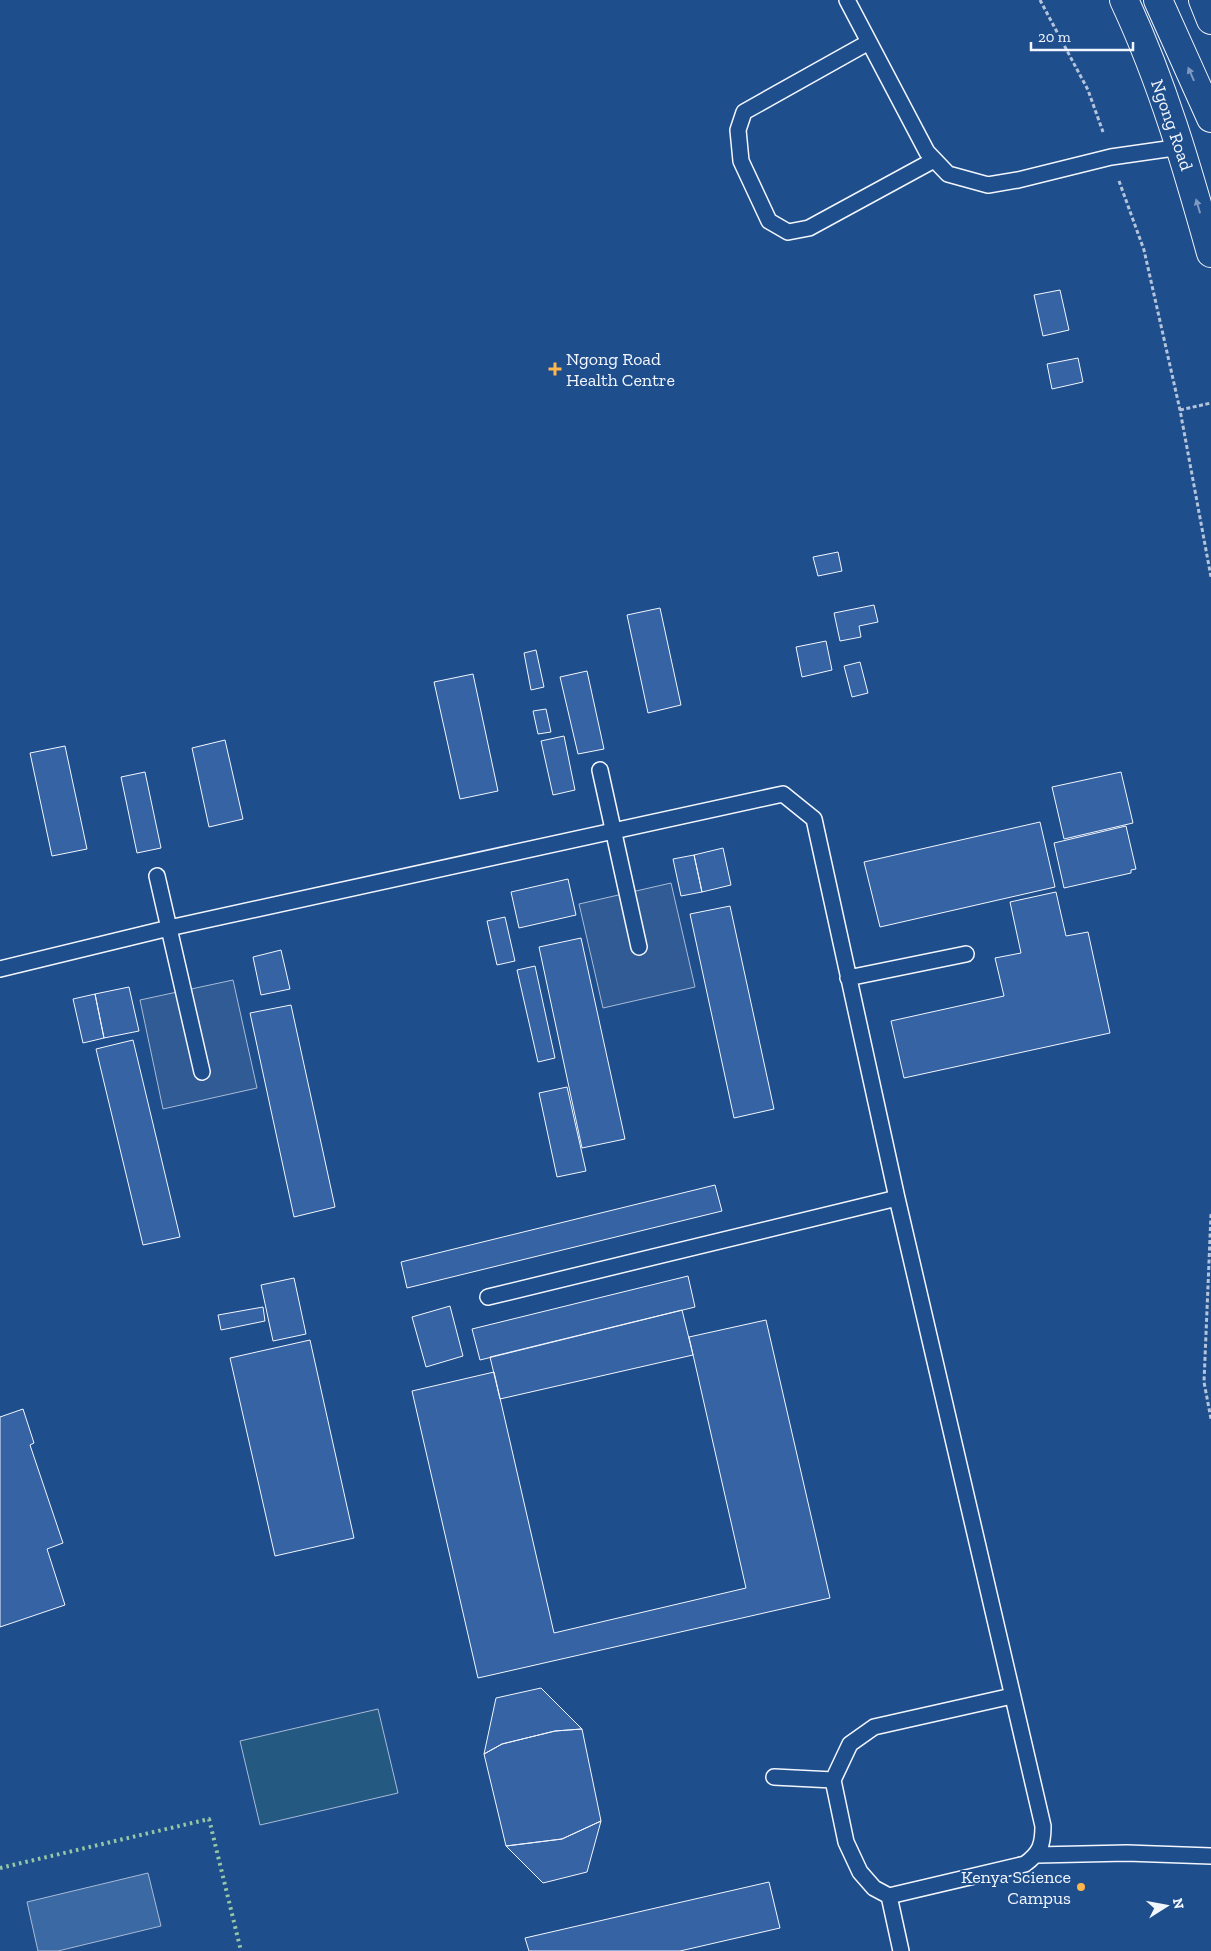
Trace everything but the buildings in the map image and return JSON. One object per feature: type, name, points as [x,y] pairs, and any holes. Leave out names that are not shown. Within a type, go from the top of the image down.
[{"type":"main road","name":"Ngong Road","points":[[1124,0],[1138,28],[1181,147],[1211,253]]},
{"type":"main road","name":"Ngong Road","points":[[1158,0],[1211,118]]},
{"type":"main road","points":[[1203,0],[1211,20]]},
{"type":"lane","points":[[847,0],[927,152],[948,174],[988,185],[1018,180],[1111,157],[1181,147]]},
{"type":"lane","points":[[869,42],[744,112],[738,130],[741,161],[769,221],[788,232],[808,228],[934,160]]},
{"type":"lane","points":[[600,770],[639,947]]},
{"type":"lane","points":[[0,969],[169,928],[783,794],[814,819],[898,1198],[1043,1826],[1043,1838],[1037,1855],[1025,1864],[889,1896],[874,1888],[860,1872],[846,1842],[833,1780],[850,1744],[874,1727],[1012,1696]]},
{"type":"lane","points":[[157,876],[202,1072]]},
{"type":"lane","points":[[848,978],[966,954]]},
{"type":"lane","points":[[488,1297],[898,1198]]},
{"type":"lane","points":[[774,1777],[833,1780]]},
{"type":"lane","points":[[1037,1855],[1127,1852],[1211,1856]]},
{"type":"lane","points":[[889,1896],[901,1951]]},
{"type":"path","points":[[1040,0],[1088,90],[1144,250],[1180,410],[1211,576]]},
{"type":"path","points":[[1180,410],[1211,403]]},
{"type":"path","points":[[1211,1214],[1204,1382],[1211,1419]]},
{"type":"shaded area","points":[[671,883],[695,987],[603,1008],[579,904]]},
{"type":"shaded area","points":[[233,980],[257,1088],[163,1109],[140,1000]]},
{"type":"shaded area","points":[[378,1709],[398,1793],[260,1825],[240,1741]]},
{"type":"shaded area","points":[[148,1873],[161,1926],[58,1951],[38,1951],[27,1902]]},
{"type":"hedge","points":[[0,1868],[209,1819],[241,1951]]},
{"type":"place","name":"Ngong Road Health Centre","points":[[555,369]]},
{"type":"place","name":"Kenya Science Campus","points":[[1081,1887]]}]
